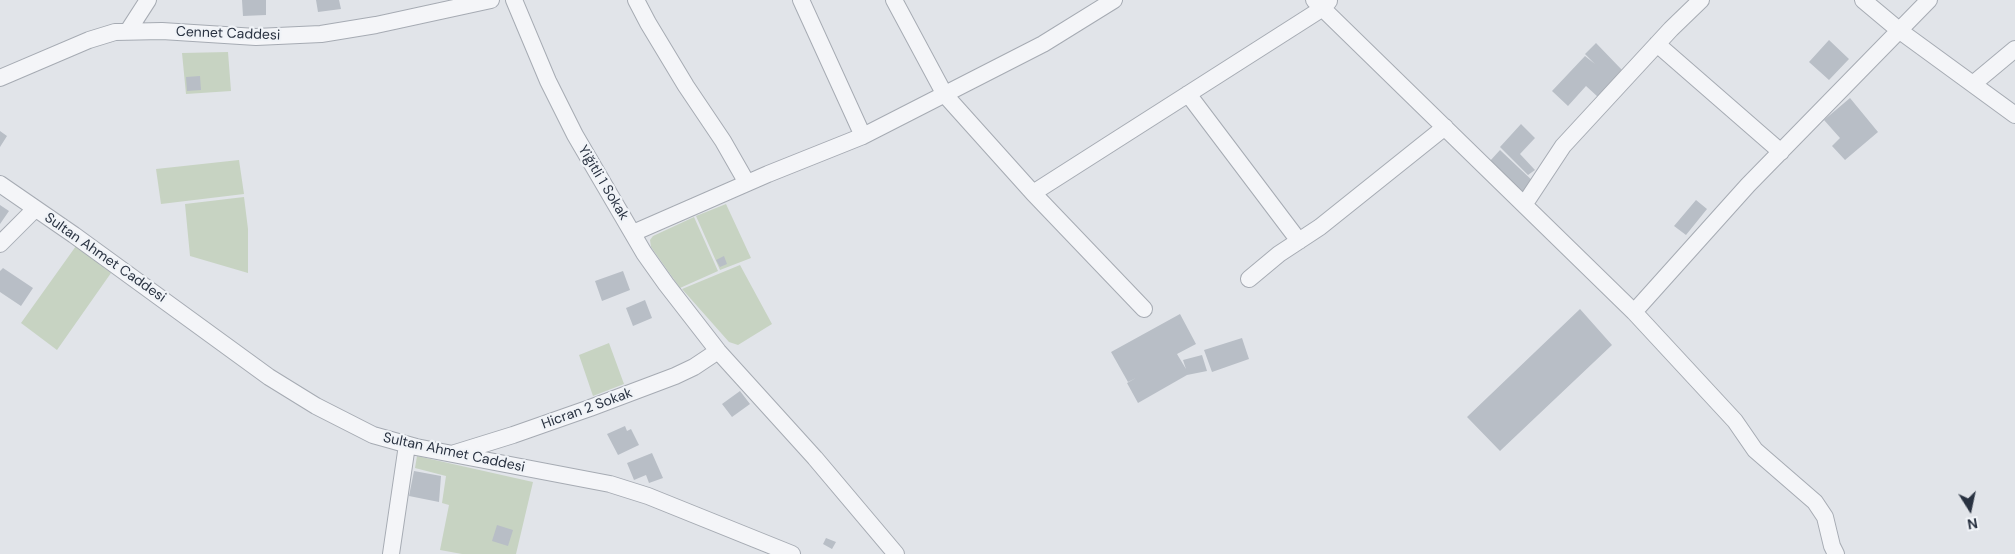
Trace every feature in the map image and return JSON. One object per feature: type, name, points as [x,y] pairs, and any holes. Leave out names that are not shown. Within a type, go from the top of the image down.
[{"type":"street","points":[[128,31],[148,0]]},
{"type":"street","name":"Cennet Caddesi","points":[[0,78],[89,40],[115,32],[162,31],[256,37],[321,34],[376,25],[491,0]]},
{"type":"street","name":"Yiğitli 1 Sokak","points":[[514,0],[548,81],[575,135],[633,233],[666,284],[718,351],[815,458],[896,554]]},
{"type":"street","points":[[636,0],[648,24],[747,183]]},
{"type":"street","points":[[802,0],[864,136]]},
{"type":"street","points":[[894,0],[944,95],[1033,193],[1144,309]]},
{"type":"street","points":[[633,233],[747,183],[864,136],[1051,39],[1114,0]]},
{"type":"street","points":[[1524,205],[1563,146],[1700,0]]},
{"type":"street","points":[[1863,0],[1900,31],[2015,115]]},
{"type":"street","points":[[1634,312],[1748,184],[1929,0]]},
{"type":"street","points":[[1033,193],[1188,94],[1323,4],[1445,127],[1634,312],[1735,421],[1755,450],[1815,502],[1825,516],[1832,546],[1836,554]]},
{"type":"street","points":[[1657,44],[1780,152]]},
{"type":"street","points":[[1973,84],[2015,49]]},
{"type":"street","points":[[1188,94],[1299,241]]},
{"type":"street","points":[[1249,279],[1279,254],[1320,227],[1445,127]]},
{"type":"street","name":"Sultan Ahmet Caddesi","points":[[0,184],[82,240],[269,377],[316,406],[373,435],[407,445],[450,454],[610,484],[648,496],[792,554]]},
{"type":"street","points":[[0,244],[35,208]]},
{"type":"street","name":"Hicran 2 Sokak","points":[[450,454],[539,426],[675,376],[694,367],[718,351]]},
{"type":"street","points":[[391,554],[407,445]]},
{"type":"green space","points":[[228,52],[231,91],[186,94],[182,53]]},
{"type":"green space","points":[[239,160],[244,194],[161,204],[156,169]]},
{"type":"green space","points":[[244,197],[248,229],[248,273],[190,256],[185,204]]},
{"type":"green space","points":[[726,204],[751,258],[720,270],[696,216]]},
{"type":"green space","points":[[694,217],[718,271],[680,288],[651,247],[650,240],[653,236]]},
{"type":"green space","points":[[76,246],[111,273],[57,350],[21,323]]},
{"type":"green space","points":[[740,265],[772,324],[738,345],[729,342],[682,289]]},
{"type":"green space","points":[[609,343],[624,384],[593,396],[579,355]]},
{"type":"green space","points":[[417,456],[533,482],[516,554],[462,554],[440,550],[449,505],[442,503],[446,476],[415,468]]},
{"type":"building","points":[[242,0],[266,0],[266,15],[243,16]]},
{"type":"building","points":[[316,0],[339,0],[341,9],[318,12]]},
{"type":"building","points":[[1829,40],[1849,59],[1829,80],[1809,62]]},
{"type":"building","points":[[1596,43],[1622,70],[1598,97],[1586,86],[1568,106],[1552,91],[1585,56],[1595,64],[1585,54]]},
{"type":"building","points":[[200,76],[201,90],[187,91],[186,77]]},
{"type":"building","points":[[1850,98],[1878,132],[1845,160],[1832,146],[1840,138],[1824,120]]},
{"type":"building","points":[[1521,124],[1535,138],[1520,154],[1535,170],[1528,175],[1500,147]]},
{"type":"building","points":[[0,131],[7,136],[0,147]]},
{"type":"building","points":[[1500,150],[1537,185],[1526,196],[1490,161]]},
{"type":"building","points":[[1696,200],[1707,209],[1686,235],[1674,226]]},
{"type":"building","points":[[0,205],[9,211],[0,224]]},
{"type":"building","points":[[724,256],[727,264],[720,267],[716,260]]},
{"type":"building","points":[[3,268],[33,288],[21,306],[0,292],[0,271]]},
{"type":"building","points":[[623,271],[630,290],[602,301],[595,281]]},
{"type":"building","points":[[645,300],[652,318],[633,326],[626,308]]},
{"type":"building","points":[[1580,309],[1612,345],[1500,451],[1467,417]]},
{"type":"building","points":[[1180,314],[1196,344],[1177,354],[1186,369],[1183,360],[1202,355],[1207,371],[1187,375],[1138,403],[1127,383],[1136,378],[1128,382],[1111,352]]},
{"type":"building","points":[[1242,338],[1249,359],[1212,372],[1204,350]]},
{"type":"building","points":[[740,391],[750,404],[732,417],[722,404]]},
{"type":"building","points":[[625,426],[627,431],[631,429],[639,445],[618,455],[607,434]]},
{"type":"building","points":[[652,453],[663,478],[649,483],[646,475],[634,480],[627,463]]},
{"type":"building","points":[[414,471],[441,476],[439,502],[409,496]]},
{"type":"building","points":[[497,525],[513,530],[508,546],[492,541]]},
{"type":"building","points":[[826,538],[836,542],[832,549],[823,544]]}]
